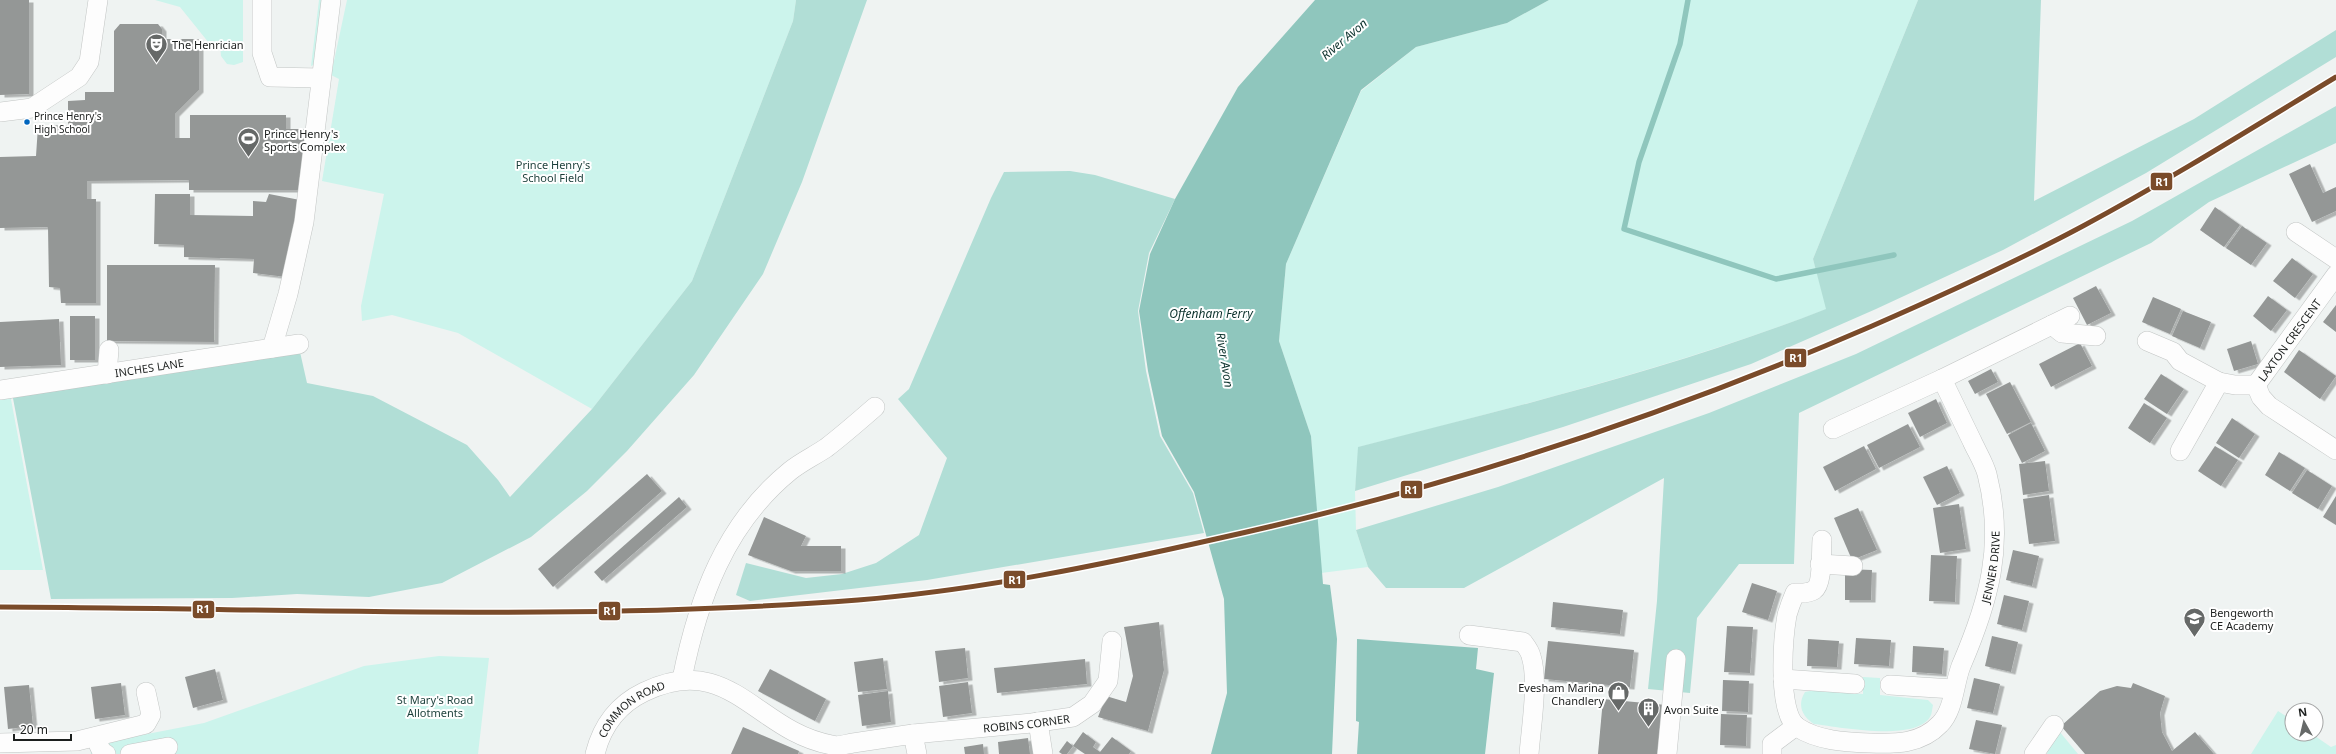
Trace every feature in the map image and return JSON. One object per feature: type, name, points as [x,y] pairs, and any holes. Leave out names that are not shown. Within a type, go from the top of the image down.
[{"type":"street","points":[[0,112],[32,108],[78,78],[89,62],[98,0]]},
{"type":"street","points":[[262,0],[262,53],[270,77],[321,78]]},
{"type":"street","points":[[272,348],[288,294],[304,222],[332,0]]},
{"type":"street","points":[[2296,232],[2336,259]]},
{"type":"street","name":"LAXTON CRESCENT","points":[[2256,385],[2336,275]]},
{"type":"street","points":[[1833,429],[1942,379],[2070,316]]},
{"type":"street","points":[[2052,325],[2062,333],[2096,336]]},
{"type":"street","name":"LAXTON CRESCENT","points":[[2147,341],[2174,352],[2180,361],[2218,382],[2236,385],[2256,385]]},
{"type":"street","name":"INCHES LANE","points":[[0,390],[299,344]]},
{"type":"street","points":[[107,374],[109,350]]},
{"type":"street","name":"JENNER DRIVE","points":[[1796,726],[1825,739],[1856,748],[1912,741],[1928,734],[1941,723],[1949,710],[1954,689],[1984,606],[1995,551],[1996,538],[1987,474],[1942,379]]},
{"type":"street","points":[[2180,451],[2203,412],[2218,382]]},
{"type":"street","name":"LAXTON CRESCENT","points":[[2256,385],[2261,397],[2269,406],[2336,450]]},
{"type":"street","points":[[682,679],[691,634],[709,580],[741,524],[790,471],[826,448],[875,407]]},
{"type":"street","points":[[1772,754],[1772,744],[1796,726],[1784,700],[1783,679],[1787,615],[1795,593],[1808,593],[1815,590],[1819,582],[1822,540]]},
{"type":"street","points":[[1820,564],[1853,566]]},
{"type":"street","points":[[1469,635],[1523,642],[1531,655],[1534,676],[1533,711],[1529,754]]},
{"type":"street","name":"ROBINS CORNER","points":[[682,679],[700,679],[718,684],[789,729],[812,747],[833,746],[913,734],[1038,722],[1073,717],[1092,704],[1108,681],[1112,641]]},
{"type":"street","points":[[1667,754],[1676,659]]},
{"type":"street","name":"COMMON ROAD","points":[[595,754],[600,736],[613,714],[627,702],[656,686],[682,679]]},
{"type":"street","points":[[1783,679],[1855,684]]},
{"type":"street","points":[[1890,685],[1954,689]]},
{"type":"street","points":[[0,743],[77,741],[146,724],[151,715],[146,692]]},
{"type":"street","points":[[1038,722],[1043,754]]},
{"type":"street","points":[[2034,754],[2054,725]]},
{"type":"street","points":[[913,734],[917,754]]},
{"type":"street","points":[[95,737],[102,752],[106,754]]},
{"type":"street","points":[[130,754],[168,747]]},
{"type":"green space","points":[[155,0],[243,0],[243,62],[234,65],[227,64],[221,56],[220,43],[209,43],[180,7]]},
{"type":"green space","points":[[319,0],[331,0],[323,61],[311,66]]},
{"type":"green space","name":"Prince Henry's School Field","points":[[347,0],[796,0],[793,21],[692,281],[592,409],[458,333],[392,315],[362,321],[361,306],[384,194],[322,181],[339,79],[331,75]]},
{"type":"green space","points":[[1549,0],[1918,0],[1813,259],[1827,309],[1770,330],[1654,368],[1477,417],[1359,447],[1355,491],[1356,530],[1368,567],[1321,573],[1311,436],[1279,341],[1286,264],[1361,91],[1416,47],[1507,23]]},
{"type":"green space","points":[[10,394],[43,570],[0,570],[0,397]]},
{"type":"green space","name":"St Mary's Road Allotments","points":[[439,656],[489,658],[478,754],[91,754],[90,745],[204,723],[364,666]]},
{"type":"green space","points":[[1863,677],[1880,678],[1880,695],[1928,700],[1933,705],[1930,717],[1922,725],[1909,729],[1876,731],[1814,724],[1804,714],[1801,701],[1805,692],[1815,690],[1863,694]]},
{"type":"green space","points":[[2278,711],[2284,715],[2284,742],[2324,742],[2331,747],[2336,745],[2336,754],[2251,754]]},
{"type":"green space","points":[[2059,731],[2078,754],[2047,754],[2049,744]]},
{"type":"shaded area","points":[[796,0],[867,0],[802,182],[763,274],[694,375],[627,451],[587,491],[531,537],[442,583],[369,597],[297,594],[232,598],[51,599],[12,393],[300,352],[307,383],[373,396],[467,445],[498,480],[510,497],[592,409],[692,281],[793,21]]},
{"type":"shaded area","points":[[1918,0],[2041,0],[2034,201],[2194,119],[2336,30],[2336,57],[2146,173],[2003,250],[1876,309],[1751,364],[1563,427],[1355,491],[1358,447],[1536,401],[1653,368],[1712,350],[1826,309],[1813,259]]},
{"type":"shaded area","points":[[2336,106],[2336,143],[2209,202],[2151,243],[1799,413],[1794,564],[1739,564],[1697,618],[1690,693],[1648,689],[1657,601],[1664,478],[1464,588],[1386,588],[1368,567],[1356,530],[1498,487],[1709,413],[1856,354],[2132,221]]},
{"type":"shaded area","points":[[1070,171],[1095,175],[1175,199],[1149,253],[1138,311],[1146,371],[1160,436],[1193,493],[1204,533],[927,580],[750,601],[736,595],[746,563],[806,578],[842,574],[876,563],[919,535],[947,458],[898,399],[909,389],[991,198],[1004,172]]},
{"type":"water","name":"Offenham Ferry","points":[[1315,0],[1549,0],[1507,23],[1416,47],[1361,90],[1286,264],[1279,341],[1311,436],[1323,584],[1330,585],[1337,639],[1332,754],[1211,754],[1227,693],[1224,599],[1194,492],[1162,436],[1148,371],[1139,311],[1150,254],[1175,199],[1238,87]]},
{"type":"water","points":[[1357,639],[1478,648],[1476,669],[1494,673],[1485,754],[1357,754],[1359,722],[1356,721]]},
{"type":"building","points":[[0,0],[29,0],[29,94],[0,95]]},
{"type":"building","points":[[120,24],[158,24],[162,29],[162,39],[199,39],[199,90],[175,114],[175,138],[190,138],[190,115],[286,115],[286,129],[307,129],[307,190],[189,190],[189,180],[87,181],[87,199],[96,199],[96,303],[61,303],[60,288],[49,287],[48,227],[0,228],[0,157],[36,156],[38,126],[68,125],[68,101],[85,100],[85,92],[114,92],[114,31]]},
{"type":"building","points":[[2310,164],[2323,193],[2336,187],[2336,211],[2312,222],[2289,174]]},
{"type":"building","points":[[155,194],[190,194],[190,215],[253,216],[253,201],[266,202],[269,194],[300,200],[286,277],[253,273],[254,259],[184,257],[184,245],[154,244]]},
{"type":"building","points":[[2215,207],[2240,225],[2224,247],[2200,230]]},
{"type":"building","points":[[2242,226],[2267,243],[2251,265],[2226,248]]},
{"type":"building","points":[[2292,258],[2313,274],[2295,298],[2273,281]]},
{"type":"building","points":[[107,265],[215,265],[214,342],[107,341]]},
{"type":"building","points":[[2096,286],[2111,313],[2087,325],[2073,298]]},
{"type":"building","points":[[2268,296],[2287,310],[2271,331],[2253,316]]},
{"type":"building","points":[[2153,297],[2181,309],[2170,334],[2142,322]]},
{"type":"building","points":[[2336,305],[2336,332],[2323,322]]},
{"type":"building","points":[[2183,311],[2211,322],[2200,348],[2172,336]]},
{"type":"building","points":[[70,316],[95,316],[95,360],[70,360]]},
{"type":"building","points":[[59,319],[61,365],[0,367],[0,322]]},
{"type":"building","points":[[2251,341],[2258,364],[2234,371],[2227,349]]},
{"type":"building","points":[[2080,343],[2092,366],[2051,387],[2039,364]]},
{"type":"building","points":[[2299,350],[2336,376],[2320,399],[2284,372]]},
{"type":"building","points":[[1991,369],[1998,382],[1975,394],[1968,381]]},
{"type":"building","points":[[2161,374],[2184,389],[2167,414],[2144,399]]},
{"type":"building","points":[[2010,382],[2031,422],[2007,434],[1986,394]]},
{"type":"building","points":[[1936,399],[1947,423],[1920,437],[1908,413]]},
{"type":"building","points":[[2144,403],[2167,418],[2150,443],[2128,428]]},
{"type":"building","points":[[2232,418],[2255,434],[2239,458],[2216,443]]},
{"type":"building","points":[[2031,423],[2045,451],[2022,463],[2008,435]]},
{"type":"building","points":[[1908,424],[1920,447],[1879,468],[1867,445]]},
{"type":"building","points":[[1864,446],[1876,469],[1835,491],[1823,467]]},
{"type":"building","points":[[2215,446],[2238,460],[2221,486],[2198,471]]},
{"type":"building","points":[[2279,452],[2305,468],[2290,491],[2265,475]]},
{"type":"building","points":[[2045,461],[2049,491],[2023,495],[2019,464]]},
{"type":"building","points":[[1947,466],[1960,493],[1937,505],[1923,477]]},
{"type":"building","points":[[2307,470],[2332,486],[2318,509],[2292,493]]},
{"type":"building","points":[[647,474],[662,491],[553,587],[538,569]]},
{"type":"building","points":[[2049,495],[2055,541],[2029,544],[2023,499]]},
{"type":"building","points":[[2336,496],[2336,525],[2323,517]]},
{"type":"building","points":[[679,497],[687,507],[602,581],[594,572]]},
{"type":"building","points":[[1959,504],[1966,549],[1940,553],[1933,508]]},
{"type":"building","points":[[1858,508],[1877,550],[1852,560],[1834,518]]},
{"type":"building","points":[[764,517],[806,536],[801,546],[841,546],[841,571],[791,571],[748,555]]},
{"type":"building","points":[[2013,550],[2039,556],[2032,586],[2006,580]]},
{"type":"building","points":[[1931,555],[1957,556],[1955,602],[1929,601]]},
{"type":"building","points":[[1845,569],[1872,570],[1871,600],[1845,600]]},
{"type":"building","points":[[1752,583],[1777,591],[1768,620],[1742,612]]},
{"type":"building","points":[[2004,595],[2029,601],[2022,630],[1997,624]]},
{"type":"building","points":[[1553,602],[1623,610],[1620,634],[1551,627]]},
{"type":"building","points":[[1159,622],[1164,670],[1148,731],[1098,717],[1106,696],[1126,702],[1133,676],[1124,627]]},
{"type":"building","points":[[1727,626],[1753,627],[1750,673],[1724,672]]},
{"type":"building","points":[[1992,636],[2018,642],[2011,672],[1985,666]]},
{"type":"building","points":[[1856,638],[1891,640],[1889,666],[1854,664]]},
{"type":"building","points":[[1808,639],[1839,641],[1837,667],[1807,666]]},
{"type":"building","points":[[1548,641],[1634,650],[1630,687],[1544,679]]},
{"type":"building","points":[[1913,646],[1944,648],[1942,674],[1912,672]]},
{"type":"building","points":[[965,648],[968,678],[939,682],[935,651]]},
{"type":"building","points":[[883,658],[887,689],[858,692],[854,662]]},
{"type":"building","points":[[1085,659],[1087,684],[997,693],[994,668]]},
{"type":"building","points":[[215,669],[223,700],[193,708],[185,677]]},
{"type":"building","points":[[770,669],[826,699],[815,721],[758,691]]},
{"type":"building","points":[[1974,678],[2000,684],[1993,713],[1967,708]]},
{"type":"building","points":[[1723,680],[1749,681],[1748,712],[1722,711]]},
{"type":"building","points":[[968,682],[972,713],[943,717],[939,686]]},
{"type":"building","points":[[121,683],[125,715],[95,719],[91,687]]},
{"type":"building","points":[[2133,683],[2165,696],[2160,713],[2162,732],[2172,751],[2195,732],[2214,754],[2085,754],[2061,726],[2100,691],[2117,686],[2131,688]]},
{"type":"building","points":[[29,685],[33,726],[8,729],[4,687]]},
{"type":"building","points":[[888,691],[891,722],[862,726],[858,695]]},
{"type":"building","points":[[1603,699],[1666,705],[1661,754],[1598,754]]},
{"type":"building","points":[[1721,714],[1747,715],[1746,746],[1720,745]]},
{"type":"building","points":[[1976,720],[2002,725],[1995,754],[1969,749]]},
{"type":"building","points":[[743,727],[799,751],[798,754],[731,754]]},
{"type":"building","points":[[1083,732],[1096,742],[1093,747],[1100,752],[1112,737],[1131,751],[1129,754],[1085,754],[1073,746]]},
{"type":"building","points":[[1028,738],[1030,754],[999,754],[998,742]]},
{"type":"building","points":[[1067,741],[1073,746],[1067,754],[1062,754],[1059,752]]},
{"type":"building","points":[[983,744],[984,754],[965,754],[964,747]]},
{"type":"waterway","points":[[1688,0],[1680,44],[1639,162],[1624,229],[1776,279],[1894,255]]},
{"type":"transit line","name":"R1","points":[[0,607],[429,612],[644,611],[751,607],[858,600],[949,590],[1085,567],[1220,538],[1303,519],[1386,497],[1551,448],[1713,391],[1793,359],[1952,290],[2057,240],[2179,172],[2336,77]]},
{"type":"place","name":"The Henrician","points":[[156,64]]},
{"type":"place","name":"Prince Henry's High School","points":[[27,122]]},
{"type":"place","name":"Prince Henry's Sports Complex","points":[[248,158]]},
{"type":"place","name":"Bengeworth CE Academy","points":[[2194,638]]},
{"type":"place","name":"Evesham Marina Chandlery","points":[[1619,712]]},
{"type":"place","name":"Avon Suite","points":[[1649,728]]},
{"type":"water label","name":"River Avon","points":[[1344,39]]},
{"type":"water label","name":"River Avon","points":[[1225,360]]}]
